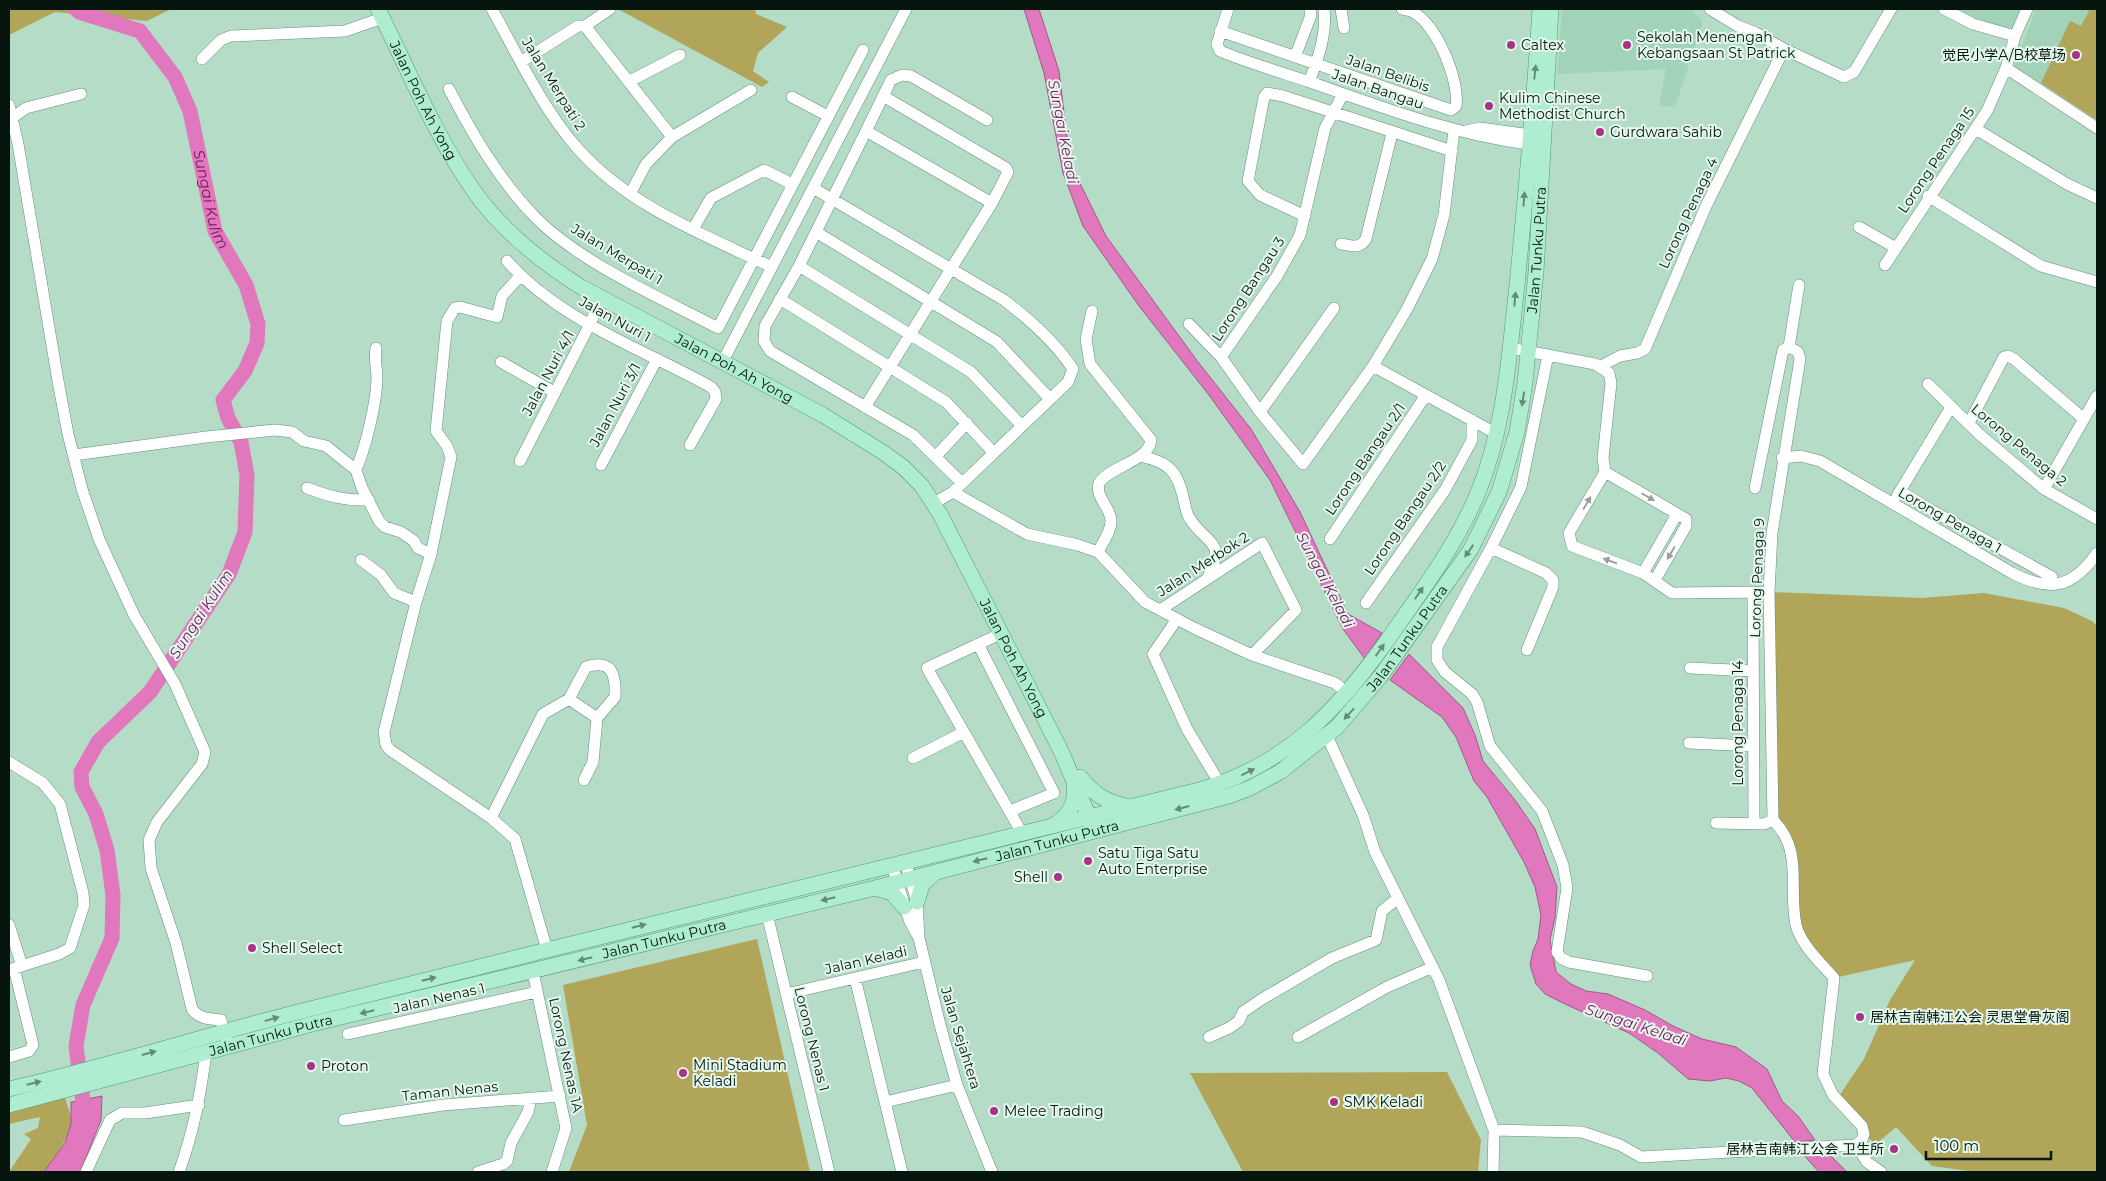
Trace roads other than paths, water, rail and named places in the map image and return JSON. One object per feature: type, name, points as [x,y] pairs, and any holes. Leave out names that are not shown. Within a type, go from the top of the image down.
[{"type":"main road","name":"Jalan Tunku Putra","points":[[104,1073],[206,1052],[226,1039],[309,1009],[732,902],[898,864],[1220,784],[1251,771],[1301,738],[1319,724],[1347,693],[1374,672],[1403,645],[1472,549],[1499,492],[1517,432],[1525,383],[1536,272],[1534,140],[1540,9]]},
{"type":"main road","name":"Jalan Tunku Putra","points":[[9,1106],[61,1085],[226,1039],[533,972],[875,888],[1100,830],[1229,796],[1250,788],[1280,772],[1327,736],[1353,710],[1392,634],[1446,554],[1477,494],[1497,434],[1510,348],[1551,9]]},
{"type":"main road","name":"Jalan Poh Ah Yong","points":[[380,13],[448,149],[476,194],[516,238],[557,272],[601,298],[823,415],[903,466],[922,486],[934,503],[1076,778],[1100,830]]},
{"type":"main road","points":[[1076,778],[1106,801],[1126,806],[1146,803]]},
{"type":"main road","points":[[1053,826],[1064,818],[1072,806],[1076,778]]},
{"type":"main road","points":[[875,888],[892,893],[910,904],[922,885],[934,873],[942,870]]},
{"type":"main road","points":[[504,961],[521,964],[533,972],[538,961],[552,949]]},
{"type":"main road","name":"Jalan Tunku Putra","points":[[9,1089],[61,1085]]},
{"type":"street","name":"Jalan Merpati 2","points":[[492,9],[548,107],[574,145],[598,168],[630,194],[660,212],[772,267]]},
{"type":"street","points":[[521,62],[578,26],[585,26],[610,9]]},
{"type":"street","points":[[723,361],[906,9]]},
{"type":"street","points":[[1220,35],[1228,9]]},
{"type":"street","points":[[1295,57],[1311,15],[1310,9]]},
{"type":"street","points":[[1309,82],[1316,64],[1325,28],[1324,9]]},
{"type":"street","points":[[1341,9],[1344,28]]},
{"type":"street","points":[[1402,9],[1413,10]]},
{"type":"street","points":[[1710,9],[1738,26],[1756,32],[1784,49],[1847,77],[1854,72],[1891,9]]},
{"type":"street","points":[[1944,9],[1973,24],[2015,36]]},
{"type":"street","name":"Lorong Penaga 15","points":[[1885,265],[1928,196],[1987,111],[2006,68],[2015,36],[2027,9]]},
{"type":"street","name":"Jalan Belibis","points":[[1220,35],[1295,57],[1451,110],[1456,106],[1457,96],[1449,64],[1426,23],[1413,10]]},
{"type":"street","points":[[202,59],[221,40],[231,36],[345,31],[380,13]]},
{"type":"street","points":[[585,26],[672,136]]},
{"type":"street","name":"Jalan Bangau","points":[[1220,35],[1217,49],[1220,51],[1343,94],[1460,130]]},
{"type":"street","name":"Lorong Penaga 4","points":[[1601,366],[1620,356],[1637,353],[1645,349],[1706,206],[1784,49]]},
{"type":"street","points":[[753,258],[863,50]]},
{"type":"street","points":[[630,81],[680,55]]},
{"type":"street","points":[[2006,68],[2033,88],[2097,128]]},
{"type":"street","points":[[962,483],[913,435],[770,351],[764,341],[765,326],[799,266],[891,80],[902,75],[912,76],[987,120]]},
{"type":"street","name":"Jalan Merpati 1","points":[[449,89],[478,142],[512,191],[537,219],[562,240],[590,259],[718,328],[753,258]]},
{"type":"street","points":[[630,194],[646,164],[672,136],[751,90]]},
{"type":"street","points":[[1305,216],[1260,195],[1248,181],[1264,98],[1267,93],[1452,151]]},
{"type":"street","points":[[12,118],[26,108],[82,94]]},
{"type":"street","name":"Lorong Bangau 3","points":[[1221,358],[1277,276],[1300,236],[1325,128],[1335,113],[1343,94]]},
{"type":"street","points":[[865,407],[1007,178],[1006,168],[884,96]]},
{"type":"street","points":[[792,97],[828,116]]},
{"type":"street","points":[[9,105],[65,416],[82,489],[99,539],[134,616],[175,684],[205,752],[202,764],[157,822],[149,840],[151,868],[176,943],[192,1009],[196,1016],[208,1020],[221,1020],[226,1039]]},
{"type":"street","points":[[1189,324],[1221,358],[1260,412],[1303,464],[1372,366],[1406,309],[1432,259],[1444,215],[1452,151],[1460,130],[1480,128],[1513,137],[1534,140]]},
{"type":"street","points":[[1976,129],[2066,184],[2097,198]]},
{"type":"street","points":[[866,131],[992,203]]},
{"type":"street","points":[[1341,244],[1356,247],[1363,244],[1366,239],[1392,132]]},
{"type":"street","points":[[1513,137],[1524,150],[1534,140]]},
{"type":"street","points":[[693,229],[711,198],[764,170],[792,184]]},
{"type":"street","points":[[813,188],[1004,300],[1023,315],[1064,356],[1073,369],[1068,382],[953,492],[934,503]]},
{"type":"street","points":[[1928,196],[2041,266],[2097,282]]},
{"type":"street","points":[[1859,227],[1896,248]]},
{"type":"street","points":[[816,232],[931,300],[996,342],[1050,399]]},
{"type":"street","name":"Jalan Nuri 1","points":[[507,261],[520,276],[590,324],[703,383],[716,392],[716,399],[690,445]]},
{"type":"street","points":[[799,266],[911,333],[971,372],[1022,426]]},
{"type":"street","points":[[520,276],[502,296],[497,317],[460,307],[455,308],[447,321],[436,431],[447,446],[451,457],[431,554],[416,602],[384,732],[386,746],[491,818],[515,839],[552,949]]},
{"type":"street","points":[[1755,488],[1800,285]]},
{"type":"street","name":"Jalan Nuri 4/1","points":[[520,461],[590,324],[601,298]]},
{"type":"street","points":[[780,299],[891,366],[946,402],[994,453]]},
{"type":"street","points":[[1260,412],[1334,308]]},
{"type":"street","points":[[1092,312],[1086,339],[1090,364],[1151,440],[1160,462]]},
{"type":"street","points":[[356,470],[364,452],[377,378],[374,362],[376,348]]},
{"type":"street","points":[[1510,348],[1601,366],[1609,373],[1611,383],[1603,458],[1605,472],[1569,533],[1572,546],[1643,573],[1672,593],[1769,592]]},
{"type":"street","name":"Lorong Penaga 9","points":[[1774,820],[1769,592],[1772,533],[1782,458],[1800,359],[1798,352],[1786,349]]},
{"type":"street","points":[[1548,355],[1521,487],[1491,548],[1437,647],[1437,660],[1445,672],[1472,694],[1478,702],[1490,746],[1542,811],[1563,866],[1566,888],[1557,952],[1561,958],[1569,962],[1647,976]]},
{"type":"street","points":[[1969,423],[2004,357],[2008,356],[2014,359],[2084,419]]},
{"type":"street","name":"Jalan Nuri 3/1","points":[[601,465],[657,359]]},
{"type":"street","points":[[501,362],[554,392]]},
{"type":"street","points":[[1372,366],[1497,434]]},
{"type":"street","name":"Lorong Penaga 2","points":[[1928,384],[1969,423],[2044,488],[2097,519]]},
{"type":"street","name":"Lorong Bangau 2/1","points":[[1330,539],[1426,395]]},
{"type":"street","points":[[2044,488],[2097,396]]},
{"type":"street","points":[[1893,504],[1951,406]]},
{"type":"street","name":"Lorong Bangau 2/2","points":[[1366,603],[1445,490],[1472,440],[1472,420]]},
{"type":"street","points":[[936,456],[967,424]]},
{"type":"street","points":[[74,455],[251,432],[275,430],[292,432],[304,441],[326,446],[356,470],[362,488],[379,521],[385,527],[401,532],[414,540],[418,548],[431,554]]},
{"type":"street","points":[[1098,552],[1110,527],[1111,519],[1099,494],[1098,483],[1106,475],[1140,456],[1149,448],[1151,440]]},
{"type":"street","points":[[1140,456],[1160,462],[1176,474],[1190,519],[1216,551],[1216,561],[1207,578]]},
{"type":"street","name":"Lorong Penaga 1","points":[[1782,458],[1802,456],[1820,461],[1839,470],[1893,504],[2012,572],[2044,586],[2066,582],[2079,574],[2097,553]]},
{"type":"street","points":[[1605,472],[1686,519],[1686,526],[1655,580]]},
{"type":"street","points":[[307,488],[335,498],[353,501],[369,500]]},
{"type":"street","points":[[1900,491],[2052,578]]},
{"type":"street","points":[[953,492],[1027,534],[1078,545],[1098,552],[1144,602],[1252,655],[1334,683],[1347,693]]},
{"type":"street","points":[[1643,573],[1677,514]]},
{"type":"street","name":"Jalan Merbok 2","points":[[1160,610],[1262,543],[1296,610],[1252,655]]},
{"type":"street","points":[[1491,548],[1546,573],[1553,580],[1554,587],[1527,650]]},
{"type":"street","points":[[361,560],[381,575],[394,593],[416,602]]},
{"type":"street","name":"Lorong Penaga 14","points":[[1753,592],[1752,746],[1754,823]]},
{"type":"street","points":[[1178,619],[1153,654],[1187,729],[1220,784]]},
{"type":"street","points":[[1000,634],[927,668],[1022,833]]},
{"type":"street","points":[[978,644],[1054,793],[1010,811]]},
{"type":"street","points":[[491,818],[543,714],[569,699],[586,667],[596,664],[607,666],[612,672],[615,697],[597,718],[592,762],[584,780]]},
{"type":"street","points":[[1690,668],[1752,671]]},
{"type":"street","points":[[569,699],[597,718]]},
{"type":"street","points":[[913,758],[964,732]]},
{"type":"street","points":[[1327,736],[1363,815],[1375,852],[1433,967],[1494,1130],[1493,1172]]},
{"type":"street","points":[[1689,743],[1752,746]]},
{"type":"street","points":[[9,762],[43,784],[56,797],[65,821],[84,893],[84,905],[70,948],[59,954],[15,968]]},
{"type":"street","points":[[1494,1130],[1582,1132],[1620,1145],[1641,1157],[1856,1146],[1862,1140],[1864,1134],[1862,1126],[1833,1095],[1824,1074],[1834,978],[1809,950],[1796,926],[1792,855],[1785,831],[1774,820],[1764,824],[1716,823]]},
{"type":"street","name":"Jalan Sejahtera","points":[[898,864],[904,880],[957,1084],[992,1172]]},
{"type":"street","points":[[1209,1037],[1229,1028],[1239,1021],[1243,1012],[1332,958],[1376,940],[1382,910],[1398,898]]},
{"type":"street","name":"Lorong Nenas 1","points":[[767,914],[829,1172]]},
{"type":"street","points":[[9,924],[15,968],[33,1045],[29,1051],[9,1057]]},
{"type":"street","name":"Jalan Keladi","points":[[786,994],[924,962]]},
{"type":"street","points":[[1298,1037],[1387,987],[1433,967]]},
{"type":"street","name":"Lorong Nenas 1A","points":[[533,972],[566,1128],[552,1172]]},
{"type":"street","points":[[855,978],[902,1172]]},
{"type":"street","name":"Jalan Nenas 1","points":[[348,1034],[537,992]]},
{"type":"street","points":[[179,1172],[193,1133],[200,1105],[206,1052]]},
{"type":"street","points":[[884,1102],[957,1084]]},
{"type":"street","name":"Taman Nenas","points":[[344,1120],[443,1105],[560,1096]]},
{"type":"street","points":[[478,1172],[507,1161],[517,1130],[528,1112],[530,1098]]},
{"type":"street","points":[[86,1172],[110,1120],[122,1114],[145,1113],[200,1105]]},
{"type":"street","points":[[1856,1146],[1867,1162],[1880,1172]]},
{"type":"water","name":"Sungai Keladi","points":[[1024,9],[1039,9],[1059,71],[1070,163],[1106,236],[1198,362],[1251,429],[1300,512],[1348,614],[1382,633],[1365,659],[1343,629],[1270,480],[1209,395],[1139,306],[1083,226],[1063,173],[1044,73]]},
{"type":"water","name":"Sungai Keladi","points":[[1409,654],[1463,708],[1475,735],[1483,761],[1515,800],[1535,829],[1557,887],[1555,918],[1550,940],[1556,972],[1571,984],[1586,991],[1608,994],[1645,1010],[1673,1026],[1702,1039],[1736,1047],[1767,1069],[1782,1101],[1798,1116],[1815,1140],[1795,1142],[1752,1088],[1739,1081],[1726,1078],[1710,1081],[1688,1079],[1658,1053],[1629,1033],[1545,994],[1536,984],[1530,965],[1538,939],[1541,915],[1535,887],[1524,862],[1487,797],[1474,781],[1456,737],[1442,717],[1390,680]]},
{"type":"water","points":[[102,1096],[101,1120],[80,1172],[44,1172],[65,1143],[71,1124],[71,1102]]},
{"type":"water","points":[[1825,1150],[1847,1172],[1819,1172],[1802,1153]]},
{"type":"waterway","name":"Sungai Kulim","points":[[76,9],[79,12],[140,31],[175,77],[190,111],[215,231],[246,285],[258,324],[257,343],[245,371],[223,400],[228,418],[241,442],[247,475],[245,532],[229,574],[150,692],[98,742],[81,772],[82,787],[96,814],[107,850],[113,895],[112,938],[83,1005],[76,1046],[85,1118]]},
{"type":"place","name":"Caltex","points":[[1511,45]]},
{"type":"place","name":"Sekolah Menengah Kebangsaan St Patrick","points":[[1627,45]]},
{"type":"place","name":"觉民小学A/B校草场","points":[[2076,55]]},
{"type":"place","name":"Kulim Chinese Methodist Church","points":[[1489,106]]},
{"type":"place","name":"Gurdwara Sahib","points":[[1600,132]]},
{"type":"place","name":"Satu Tiga Satu Auto Enterprise","points":[[1088,861]]},
{"type":"place","name":"Shell","points":[[1058,877]]},
{"type":"place","name":"Shell Select","points":[[252,948]]},
{"type":"place","name":"居林吉南韩江公会 灵思堂骨灰阁","points":[[1860,1017]]},
{"type":"place","name":"Proton","points":[[311,1066]]},
{"type":"place","name":"Mini Stadium Keladi","points":[[683,1073]]},
{"type":"place","name":"SMK Keladi","points":[[1334,1102]]},
{"type":"place","name":"Melee Trading","points":[[994,1111]]},
{"type":"place","name":"居林吉南韩江公会 卫生所","points":[[1894,1149]]}]
